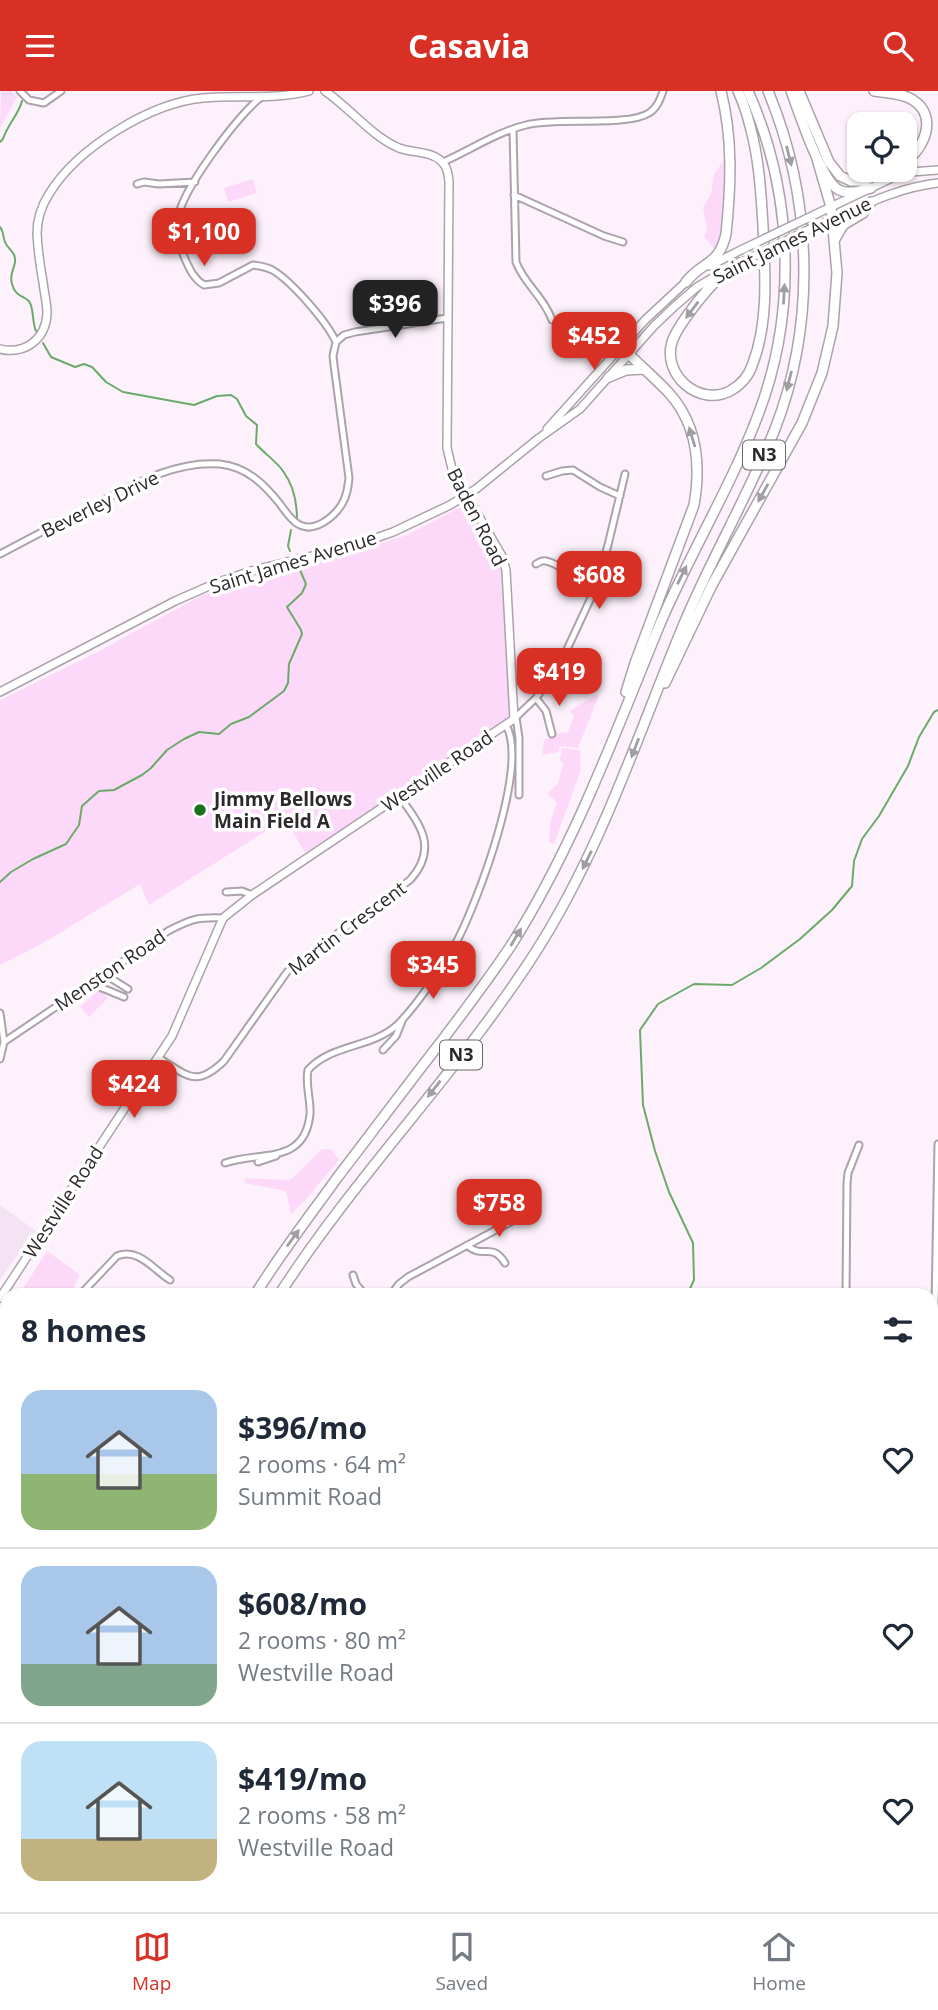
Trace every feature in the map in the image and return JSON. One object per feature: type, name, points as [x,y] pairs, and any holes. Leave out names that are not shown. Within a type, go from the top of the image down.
[{"type":"highway","points":[[686,282],[716,257],[726,234],[731,162],[729,130],[721,91]]},
{"type":"highway","points":[[738,91],[751,127],[758,166],[765,271],[760,334],[754,362],[741,383],[724,394],[700,393],[685,385],[673,371],[670,355],[672,341],[692,309],[712,286],[740,263]]},
{"type":"highway","name":"N3","points":[[260,1288],[291,1240],[473,999],[511,945],[544,889],[570,840],[672,596],[754,425],[777,353],[785,280],[785,243],[772,162],[748,91]]},
{"type":"highway","name":"N3","points":[[284,1288],[339,1208],[469,1044],[534,953],[588,860],[697,593],[755,475],[775,427],[799,334],[803,254],[799,204],[787,144],[768,91]]},
{"type":"highway","points":[[790,91],[828,181],[837,189],[849,193],[871,188]]},
{"type":"highway","points":[[799,91],[829,162],[840,176],[847,179]]},
{"type":"highway","points":[[874,91],[908,97],[919,104],[926,116],[926,136],[917,152]]},
{"type":"highway","points":[[649,711],[673,669],[712,585],[802,423],[828,352],[837,274],[831,207],[817,159]]},
{"type":"highway","points":[[835,239],[843,225],[863,213],[871,202]]},
{"type":"highway","points":[[617,727],[635,663],[694,505],[697,488],[697,457],[692,434],[680,407],[625,351]]},
{"type":"highway","points":[[609,377],[626,370],[644,369]]},
{"type":"street","points":[[20,91],[29,100],[44,103],[61,91]]},
{"type":"street","points":[[0,349],[16,351],[26,348],[35,342],[45,323],[47,313],[37,231],[43,206],[63,175],[104,139],[153,111],[191,100],[260,98],[309,91]]},
{"type":"street","points":[[325,91],[401,149],[430,155],[443,162],[513,129],[536,123],[635,118],[646,115],[659,103],[663,91]]},
{"type":"street","points":[[260,98],[223,140],[181,207],[177,225],[182,251],[195,278],[204,285],[214,285],[253,265],[271,269],[303,299],[332,333],[336,342],[344,335],[447,318]]},
{"type":"street","points":[[513,129],[516,262],[519,270],[545,303],[552,320]]},
{"type":"street","name":"Baden Road","points":[[443,162],[449,181],[448,458],[454,477],[498,547],[505,565],[515,718]]},
{"type":"street","name":"Saint James Avenue","points":[[0,692],[215,583],[251,571],[353,546],[429,516],[476,489],[580,409],[609,377],[660,305],[686,282],[714,263],[898,175],[938,170]]},
{"type":"street","points":[[138,184],[195,182]]},
{"type":"street","name":"Saint James Avenue","points":[[539,438],[625,351],[686,296],[711,278],[871,202],[908,187],[938,183]]},
{"type":"street","points":[[514,195],[623,242]]},
{"type":"street","name":"Beverley Drive","points":[[0,554],[155,475],[206,464],[231,466],[255,477],[297,524],[310,527],[326,522],[341,505],[349,478],[333,356],[336,342]]},
{"type":"street","points":[[546,476],[573,470],[620,496]]},
{"type":"street","name":"Westville Road","points":[[7,1288],[159,1058],[180,1020],[223,918],[252,895],[506,725],[536,698],[563,658],[592,595],[603,566],[625,474]]},
{"type":"street","points":[[536,564],[547,561],[576,578],[592,595]]},
{"type":"street","points":[[536,698],[546,711],[552,734]]},
{"type":"street","points":[[515,718],[519,738],[519,795]]},
{"type":"street","points":[[225,1163],[292,1149],[307,1133],[310,1108],[307,1073],[312,1066],[326,1056],[389,1031],[403,1019],[447,959],[457,941],[490,856],[511,777],[512,740],[506,725]]},
{"type":"street","name":"Martin Crescent","points":[[159,1058],[190,1076],[203,1077],[212,1072],[224,1061],[287,972],[410,880],[423,861],[425,838],[399,796]]},
{"type":"street","points":[[226,892],[242,891],[252,895]]},
{"type":"street","name":"Menston Road","points":[[4,1042],[150,942],[185,922],[200,917],[223,918]]},
{"type":"street","points":[[104,974],[128,989]]},
{"type":"street","points":[[90,983],[124,997]]},
{"type":"street","points":[[0,1013],[4,1042],[0,1059]]},
{"type":"street","points":[[383,1049],[396,1036],[403,1019]]},
{"type":"street","points":[[846,1288],[847,1183],[859,1145]]},
{"type":"street","points":[[935,1288],[938,1145]]},
{"type":"street","points":[[258,1162],[278,1154]]},
{"type":"street","points":[[396,1288],[408,1277],[520,1217]]},
{"type":"street","points":[[467,1245],[474,1251],[494,1251],[505,1263]]},
{"type":"street","points":[[86,1288],[117,1255],[123,1253],[140,1257],[170,1280]]},
{"type":"street","points":[[352,1275],[360,1288]]},
{"type":"shaded area","points":[[1,91],[11,91],[17,97],[0,128]]},
{"type":"shaded area","points":[[725,159],[721,234],[715,250],[704,237],[707,228],[703,208],[711,194],[714,174]]},
{"type":"shaded area","points":[[253,179],[257,193],[228,202],[224,188]]},
{"type":"shaded area","points":[[470,502],[497,547],[505,570],[513,719],[307,856],[285,819],[149,905],[140,884],[45,942],[0,965],[0,700],[201,596],[264,574],[333,558],[407,535]]},
{"type":"shaded area","points":[[599,695],[578,748],[560,746],[558,752],[542,755],[544,740],[568,732],[574,716],[570,711]]},
{"type":"shaded area","points":[[562,748],[580,750],[581,770],[554,844],[549,842],[550,824],[557,802],[547,794],[558,783],[563,764],[560,760]]},
{"type":"shaded area","points":[[99,989],[108,998],[89,1017],[80,1007]]},
{"type":"shaded area","points":[[322,1149],[331,1149],[339,1160],[291,1215],[286,1191],[245,1183],[245,1178],[293,1178]]},
{"type":"shaded area","points":[[0,1205],[39,1233],[32,1234],[0,1280]]},
{"type":"shaded area","points":[[47,1251],[80,1275],[74,1288],[23,1288]]},
{"type":"waterway","points":[[0,142],[22,101]]},
{"type":"waterway","points":[[0,227],[15,258],[12,284],[16,292],[30,303],[36,331]]},
{"type":"waterway","points":[[43,343],[51,357],[75,367],[84,364],[92,367],[106,382],[123,392],[194,405],[217,396],[231,395],[237,399],[246,416],[257,425],[256,444],[281,468],[290,482],[297,519]]},
{"type":"waterway","points":[[290,551],[288,546],[291,530]]},
{"type":"waterway","points":[[0,882],[33,859],[66,844],[79,825],[82,806],[99,791],[114,790],[142,775],[167,750],[184,739],[199,732],[219,734],[231,724],[249,717],[284,691],[288,683],[289,664],[302,634],[287,607],[302,593],[306,584],[300,570]]},
{"type":"waterway","points":[[690,1288],[694,1280],[693,1243],[669,1192],[643,1105],[640,1030],[658,1004],[694,984],[732,985],[761,968],[800,939],[832,910],[852,886],[854,861],[862,839],[879,816],[908,766],[919,737],[934,712],[938,710]]},
{"type":"place","name":"Jimmy Bellows Main Field A","points":[[200,810]]}]
